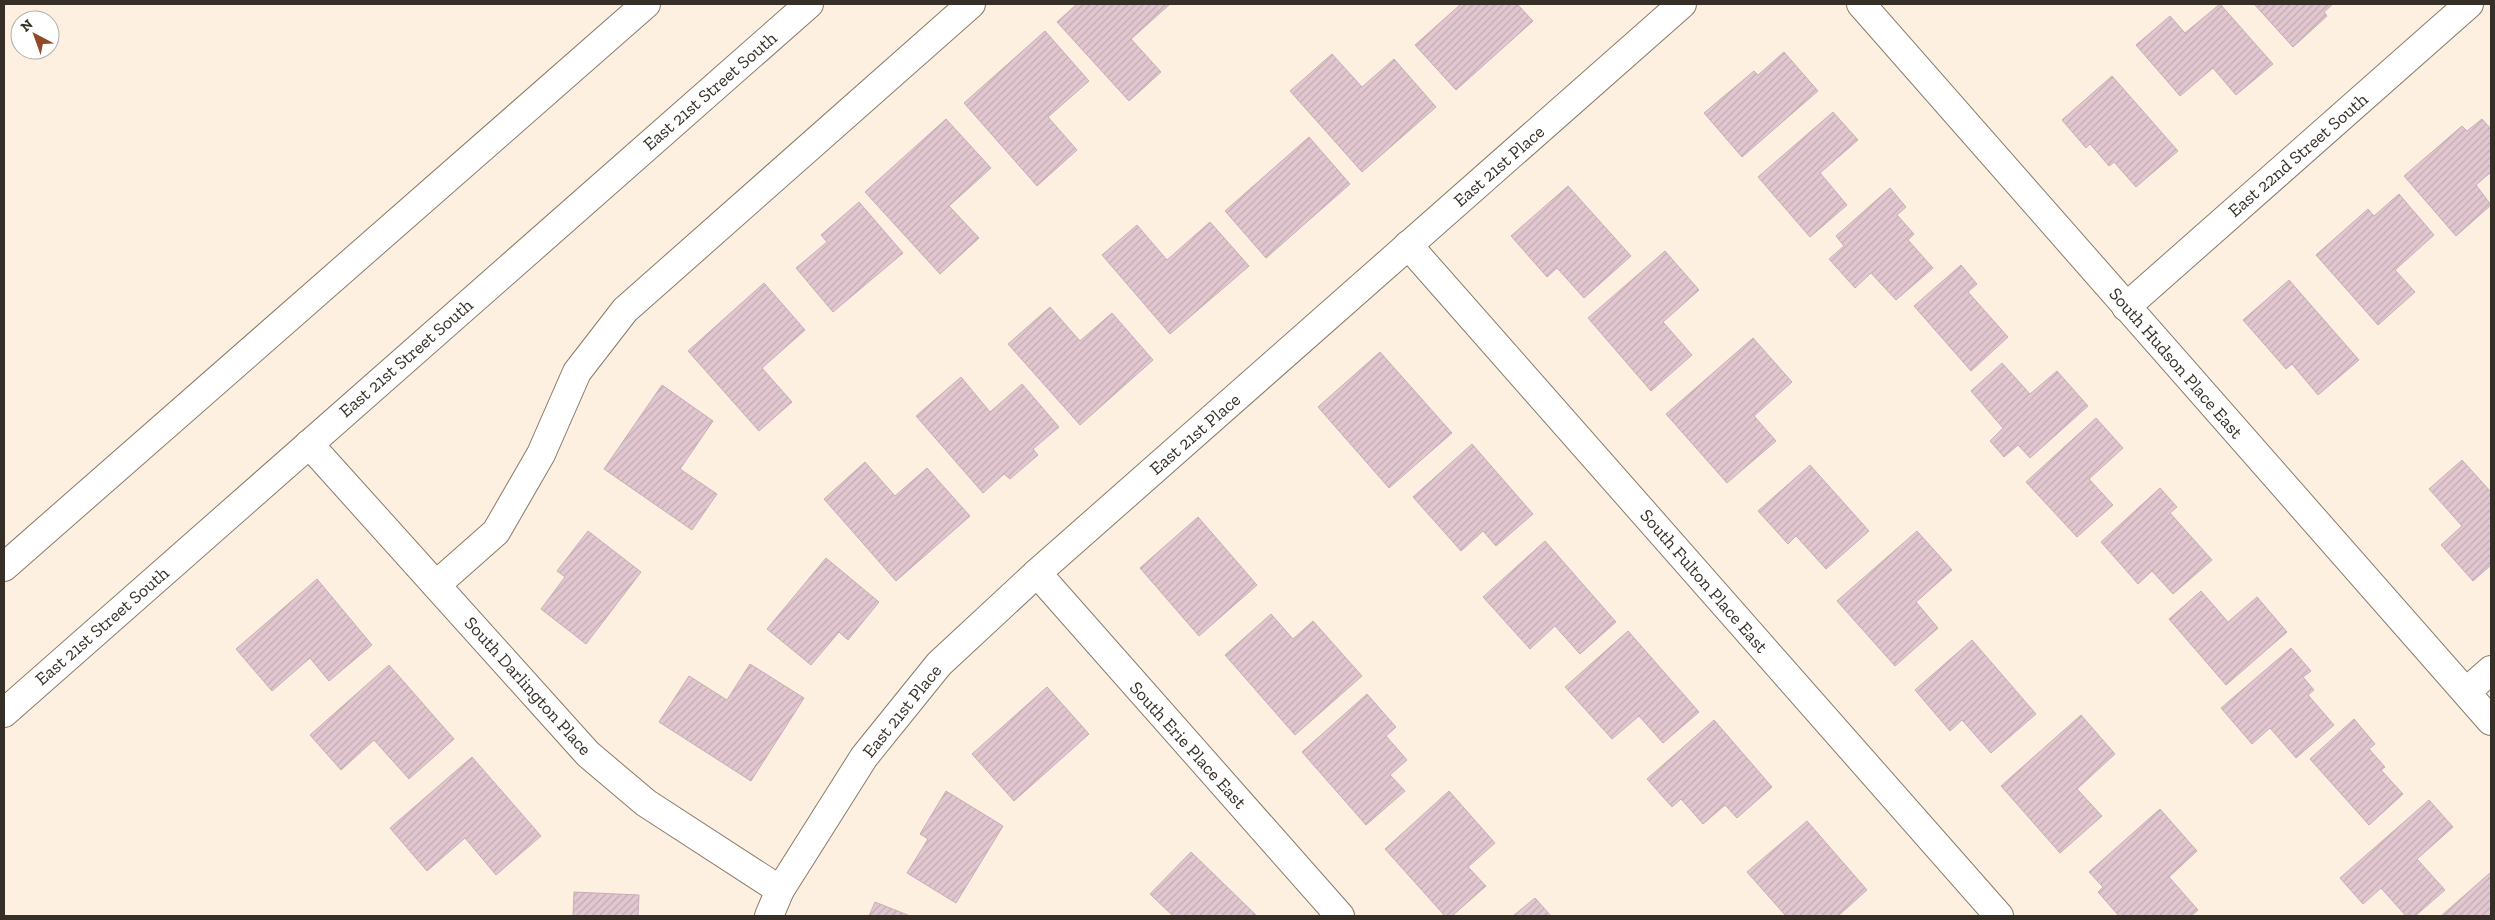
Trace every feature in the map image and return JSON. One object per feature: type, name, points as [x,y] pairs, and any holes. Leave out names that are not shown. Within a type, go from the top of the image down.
[{"type":"street","points":[[4,567],[646,4]]},
{"type":"street","name":"East 21st Street South","points":[[4,713],[809,4]]},
{"type":"street","points":[[436,585],[496,532],[541,454],[577,372],[625,310],[971,4]]},
{"type":"street","name":"East 21st Place","points":[[769,916],[780,890],[864,757],[939,664],[1037,573],[1682,4]]},
{"type":"street","name":"South Hudson Place East","points":[[1861,4],[2491,721]]},
{"type":"street","name":"East 22nd Street South","points":[[2126,307],[2469,4]]},
{"type":"street","name":"South Fulton Place East","points":[[1408,245],[2000,916]]},
{"type":"street","name":"South Darlington Place","points":[[309,444],[588,754],[646,803],[780,890]]},
{"type":"street","name":"South Erie Place East","points":[[1037,573],[1340,916]]},
{"type":"street","points":[[2466,692],[2491,670]]},
{"type":"building","points":[[1077,4],[1170,4],[1131,39],[1161,72],[1129,101],[1057,22]]},
{"type":"building","points":[[1461,4],[1517,4],[1533,21],[1456,90],[1415,45]]},
{"type":"building","points":[[2220,4],[2273,64],[2236,95],[2213,68],[2180,96],[2136,45],[2170,16],[2185,33]]},
{"type":"building","points":[[2254,4],[2333,4],[2324,12],[2327,16],[2293,47]]},
{"type":"building","points":[[1045,31],[1089,81],[1048,117],[1077,150],[1037,186],[964,103]]},
{"type":"building","points":[[1784,52],[1818,91],[1742,157],[1704,113],[1754,71],[1758,75]]},
{"type":"building","points":[[1332,54],[1362,87],[1394,59],[1436,107],[1362,172],[1290,91]]},
{"type":"building","points":[[2112,76],[2178,151],[2136,187],[2114,162],[2109,166],[2090,144],[2086,148],[2062,120]]},
{"type":"building","points":[[1833,112],[1858,140],[1820,173],[1847,205],[1810,237],[1758,177]]},
{"type":"building","points":[[946,119],[991,168],[949,206],[979,238],[940,274],[865,192]]},
{"type":"building","points":[[2482,119],[2491,129],[2491,172],[2476,185],[2491,205],[2456,236],[2404,176],[2462,126],[2467,131]]},
{"type":"building","points":[[1309,137],[1350,184],[1266,258],[1225,211]]},
{"type":"building","points":[[1568,186],[1631,256],[1584,298],[1557,268],[1547,277],[1511,236]]},
{"type":"building","points":[[1890,188],[1906,207],[1897,215],[1914,234],[1908,240],[1933,268],[1896,300],[1871,273],[1855,288],[1829,259],[1844,246],[1836,236]]},
{"type":"building","points":[[2399,194],[2434,235],[2395,270],[2415,292],[2378,325],[2316,255],[2368,209],[2374,216]]},
{"type":"building","points":[[859,202],[903,253],[833,312],[796,268],[827,242],[821,235]]},
{"type":"building","points":[[1210,222],[1249,266],[1170,334],[1102,255],[1137,225],[1167,260]]},
{"type":"building","points":[[1665,251],[1699,290],[1663,322],[1692,355],[1651,391],[1588,318]]},
{"type":"building","points":[[1961,265],[1977,284],[1968,292],[2008,337],[1971,371],[1914,306]]},
{"type":"building","points":[[2289,280],[2359,360],[2318,395],[2292,364],[2286,369],[2243,320]]},
{"type":"building","points":[[764,283],[805,330],[762,368],[792,402],[759,431],[688,351]]},
{"type":"building","points":[[1050,307],[1080,341],[1112,313],[1153,360],[1080,425],[1008,344]]},
{"type":"building","points":[[1753,338],[1792,382],[1754,416],[1776,441],[1727,483],[1666,414]]},
{"type":"building","points":[[1380,352],[1452,433],[1389,488],[1318,407]]},
{"type":"building","points":[[2002,363],[2030,394],[2057,371],[2088,406],[2030,458],[2018,445],[2004,457],[1990,441],[2003,428],[1971,391]]},
{"type":"building","points":[[961,377],[990,412],[1022,384],[1059,427],[1033,449],[1038,455],[1010,479],[1004,474],[983,493],[916,416]]},
{"type":"building","points":[[662,385],[713,421],[680,469],[717,494],[692,530],[604,469]]},
{"type":"building","points":[[2096,418],[2123,448],[2089,479],[2113,505],[2077,537],[2026,482]]},
{"type":"building","points":[[1472,444],[1533,514],[1496,546],[1483,531],[1461,551],[1413,497]]},
{"type":"building","points":[[2462,460],[2491,492],[2491,565],[2473,581],[2441,545],[2462,526],[2429,489]]},
{"type":"building","points":[[865,462],[895,496],[927,468],[970,516],[896,581],[824,499]]},
{"type":"building","points":[[1810,465],[1869,531],[1826,569],[1796,536],[1788,544],[1758,511]]},
{"type":"building","points":[[2160,488],[2177,507],[2170,513],[2212,560],[2173,594],[2152,571],[2138,584],[2101,542]]},
{"type":"building","points":[[1198,517],[1257,585],[1199,636],[1140,568]]},
{"type":"building","points":[[588,531],[641,572],[586,644],[541,609],[565,577],[557,571]]},
{"type":"building","points":[[1917,531],[1952,570],[1916,602],[1938,628],[1895,666],[1837,601]]},
{"type":"building","points":[[1545,541],[1616,622],[1580,654],[1555,626],[1530,649],[1483,597]]},
{"type":"building","points":[[826,558],[879,602],[848,640],[839,632],[811,665],[767,629]]},
{"type":"building","points":[[317,579],[372,645],[329,681],[310,658],[272,691],[236,649]]},
{"type":"building","points":[[2201,591],[2228,622],[2257,597],[2287,632],[2226,685],[2169,619]]},
{"type":"building","points":[[1271,614],[1293,639],[1313,621],[1362,676],[1295,735],[1225,655]]},
{"type":"building","points":[[1628,631],[1699,712],[1663,743],[1639,716],[1612,739],[1565,687]]},
{"type":"building","points":[[1972,640],[2036,714],[1991,753],[1962,720],[1950,731],[1915,690]]},
{"type":"building","points":[[2291,648],[2311,671],[2303,677],[2314,690],[2308,695],[2334,725],[2296,758],[2270,728],[2252,744],[2221,708]]},
{"type":"building","points":[[750,664],[804,698],[751,781],[659,722],[689,676],[727,700]]},
{"type":"building","points":[[389,665],[454,739],[409,779],[374,740],[341,770],[310,735]]},
{"type":"building","points":[[1047,687],[1089,734],[1014,801],[972,754]]},
{"type":"building","points":[[1367,694],[1396,727],[1386,736],[1407,760],[1390,775],[1405,791],[1366,825],[1302,752]]},
{"type":"building","points":[[2081,715],[2115,754],[2077,789],[2102,816],[2060,853],[2001,786]]},
{"type":"building","points":[[2354,719],[2375,744],[2369,749],[2385,767],[2381,770],[2403,794],[2369,825],[2310,759]]},
{"type":"building","points":[[1714,720],[1772,787],[1737,818],[1725,805],[1703,824],[1681,799],[1672,807],[1647,779]]},
{"type":"building","points":[[472,757],[541,836],[496,875],[465,838],[427,871],[390,828]]},
{"type":"building","points":[[946,791],[1003,826],[956,903],[907,873],[928,839],[920,834]]},
{"type":"building","points":[[1449,791],[1495,843],[1468,867],[1486,886],[1452,916],[1445,916],[1385,849]]},
{"type":"building","points":[[2429,800],[2453,827],[2417,859],[2445,890],[2415,916],[2406,916],[2381,888],[2363,904],[2340,878]]},
{"type":"building","points":[[2160,809],[2197,851],[2169,877],[2198,910],[2191,916],[2119,916],[2098,892],[2103,887],[2089,872]]},
{"type":"building","points":[[1807,821],[1867,890],[1838,916],[1786,916],[1747,872]]},
{"type":"building","points":[[1191,852],[1257,916],[1173,916],[1150,894]]},
{"type":"building","points":[[2491,872],[2491,916],[2441,916]]},
{"type":"building","points":[[574,892],[639,895],[638,916],[573,916]]},
{"type":"building","points":[[1535,898],[1551,916],[1513,916]]},
{"type":"building","points":[[875,902],[910,916],[869,916]]}]
